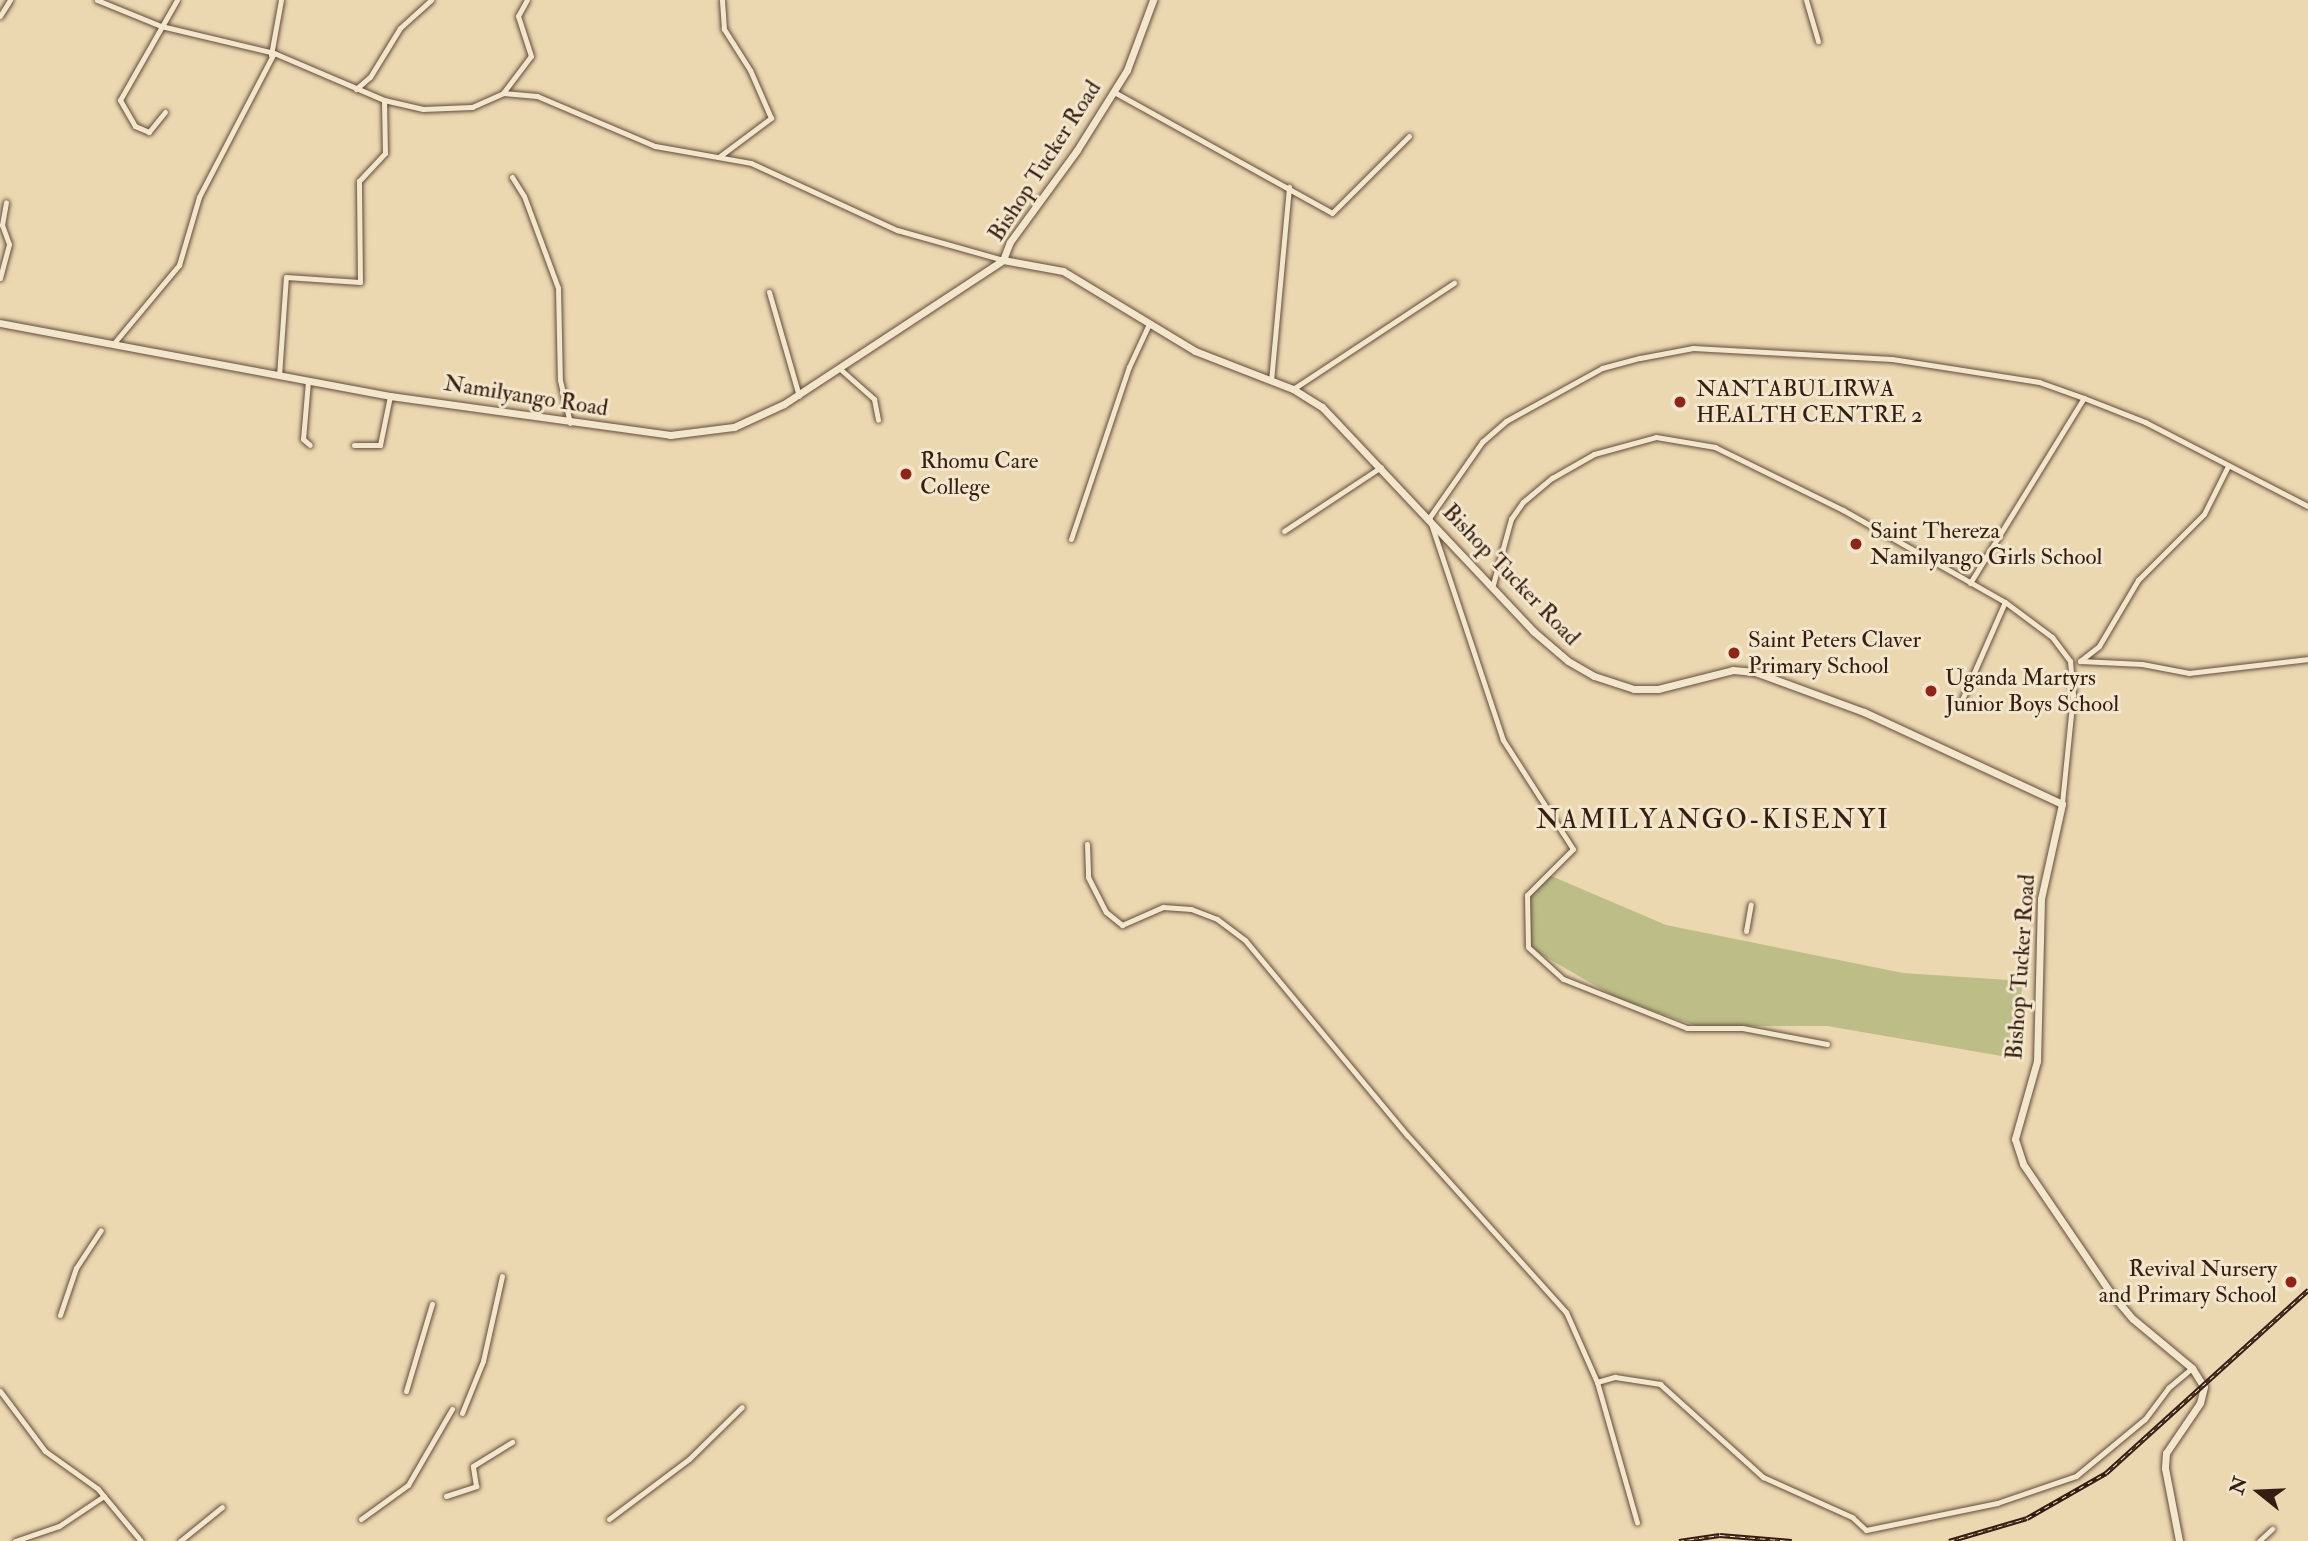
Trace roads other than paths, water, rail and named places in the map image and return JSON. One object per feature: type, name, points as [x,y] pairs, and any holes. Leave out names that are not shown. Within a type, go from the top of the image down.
[{"type":"main road","name":"Bishop Tucker Road","points":[[1153,0],[1114,92],[1010,242],[1003,260],[1063,271],[1216,361],[1293,389],[1322,407],[1492,588],[1568,661],[1613,683],[1658,689],[1726,671],[1755,672],[1864,712],[2062,804],[2040,899],[2036,1061],[2015,1139],[2023,1164],[2110,1292],[2133,1319],[2192,1368]]},
{"type":"main road","name":"Namilyango Road","points":[[0,323],[390,396],[654,434],[697,433],[734,427],[799,396],[1003,260]]},
{"type":"main road","points":[[2179,1541],[2165,1459],[2173,1440],[2205,1393],[2192,1368]]},
{"type":"street","points":[[0,16],[10,0]]},
{"type":"street","points":[[97,0],[161,26],[272,54],[384,100],[451,109],[472,107],[503,93],[531,56],[518,16],[527,0]]},
{"type":"street","points":[[165,111],[149,132],[135,126],[120,100],[177,0]]},
{"type":"street","points":[[114,343],[179,265],[199,197],[272,54],[281,0]]},
{"type":"street","points":[[356,89],[370,77],[400,28],[431,0]]},
{"type":"street","points":[[720,156],[771,118],[750,70],[724,29],[722,0]]},
{"type":"street","points":[[1806,0],[1818,41]]},
{"type":"street","points":[[1114,92],[1255,173],[1289,187],[1337,213],[1409,136]]},
{"type":"street","points":[[503,93],[557,102],[654,146],[720,156],[769,170],[897,230],[1003,260]]},
{"type":"street","points":[[279,376],[286,277],[360,282],[359,181],[385,153],[384,100]]},
{"type":"street","points":[[512,177],[524,197],[558,288],[559,373],[570,423]]},
{"type":"street","points":[[1271,382],[1289,187]]},
{"type":"street","points":[[0,278],[9,244],[2,225],[6,202]]},
{"type":"street","points":[[1293,389],[1454,283]]},
{"type":"street","points":[[769,292],[799,396]]},
{"type":"street","points":[[1071,539],[1129,366],[1149,324]]},
{"type":"street","points":[[1827,1044],[1742,1028],[1687,1028],[1567,981],[1530,950],[1526,940],[1527,895],[1573,849],[1503,740],[1429,518],[1482,442],[1506,421],[1602,368],[1693,348],[1892,359],[2039,382],[2145,422],[2308,506]]},
{"type":"street","points":[[839,368],[874,399],[878,420]]},
{"type":"street","points":[[307,382],[303,439],[310,445]]},
{"type":"street","points":[[354,445],[380,445],[390,396]]},
{"type":"street","points":[[1970,583],[2084,398]]},
{"type":"street","points":[[1492,588],[1499,552],[1523,502],[1552,478],[1594,454],[1637,441],[1674,437],[1731,454],[1970,583],[2005,603],[2052,637],[2070,661],[2073,713],[2062,804]]},
{"type":"street","points":[[2080,661],[2099,646],[2138,580],[2204,514],[2228,466]]},
{"type":"street","points":[[1284,531],[1381,467]]},
{"type":"street","points":[[1961,702],[2005,603]]},
{"type":"street","points":[[2070,661],[2142,664],[2189,673],[2308,659]]},
{"type":"street","points":[[1087,844],[1088,877],[1106,912],[1122,925],[1163,908],[1191,909],[1217,919],[1245,940],[1381,1105],[1566,1312],[1597,1381],[1637,1522]]},
{"type":"street","points":[[1746,931],[1751,904]]},
{"type":"street","points":[[60,1315],[76,1268],[101,1230]]},
{"type":"street","points":[[462,1413],[483,1361],[502,1276]]},
{"type":"street","points":[[406,1391],[432,1304]]},
{"type":"street","points":[[1597,1381],[1615,1377],[1660,1384],[1763,1477],[1852,1517],[1866,1530],[1997,1503],[2076,1476],[2145,1419],[2168,1388],[2192,1368]]},
{"type":"street","points":[[0,1391],[45,1451],[104,1496],[141,1541]]},
{"type":"street","points":[[609,1519],[689,1459],[742,1407]]},
{"type":"street","points":[[361,1519],[408,1485],[452,1409]]},
{"type":"street","points":[[446,1496],[476,1486],[473,1465],[512,1442]]},
{"type":"street","points":[[15,1541],[59,1526],[104,1496]]},
{"type":"street","points":[[180,1541],[222,1507]]},
{"type":"street","points":[[2259,1541],[2272,1529]]},
{"type":"railway","points":[[1949,1541],[2027,1518],[2106,1473],[2308,1290]]},
{"type":"railway","points":[[1679,1541],[1720,1535],[1792,1541]]},
{"type":"place","name":"NANTABULIRWA HEALTH CENTRE 2","points":[[1680,402]]},
{"type":"place","name":"Rhomu Care College","points":[[906,474]]},
{"type":"place","name":"Saint Thereza Namilyango Girls School","points":[[1856,544]]},
{"type":"place","name":"Saint Peters Claver Primary School","points":[[1734,653]]},
{"type":"place","name":"Uganda Martyrs Junior Boys School","points":[[1931,691]]},
{"type":"place","name":"Revival Nursery and Primary School","points":[[2291,1282]]},
{"type":"district","name":"NAMILYANGO-KISENYI","points":[[1713,821]]}]
